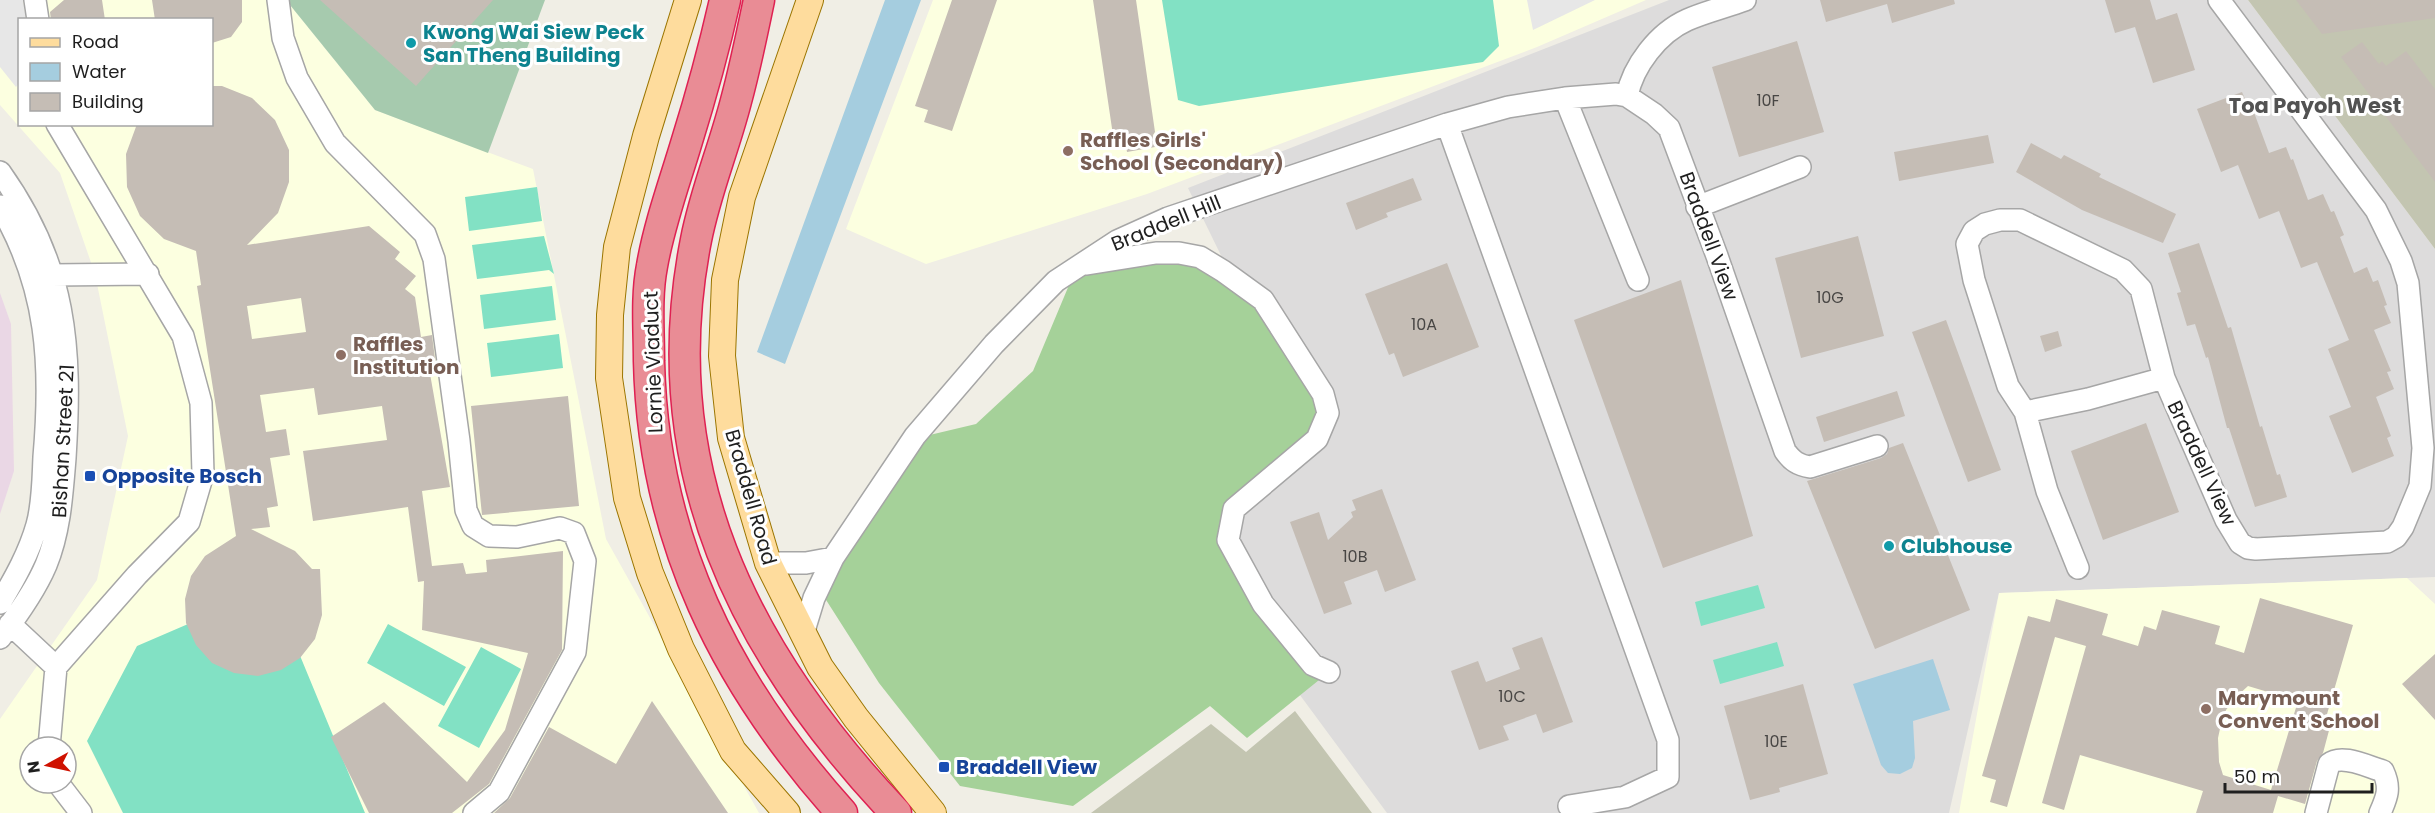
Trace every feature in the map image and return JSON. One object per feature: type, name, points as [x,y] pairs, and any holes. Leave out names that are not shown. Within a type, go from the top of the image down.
[{"type":"highway","name":"Lornie Viaduct","points":[[725,0],[708,72],[651,268],[650,393],[657,458],[670,513],[687,567],[712,629],[746,687],[788,746],[842,813]]},
{"type":"highway","name":"Lornie Viaduct","points":[[759,0],[736,102],[715,165],[696,240],[684,330],[686,392],[694,453],[705,504],[721,552],[748,613],[779,668],[818,723],[861,776],[896,813]]},
{"type":"main road","points":[[688,0],[646,136],[617,247],[610,315],[609,378],[627,498],[650,573],[681,649],[733,750],[787,813]]},
{"type":"main road","name":"Braddell Road","points":[[810,0],[742,197],[725,280],[723,356],[731,438],[768,563],[820,667],[850,710],[933,813]]},
{"type":"street","points":[[35,0],[38,18]]},
{"type":"street","points":[[278,0],[283,38],[297,78],[335,143],[425,234],[434,259],[466,510],[473,526],[489,536],[517,537],[560,528],[574,533],[585,561],[575,652],[499,792],[474,813]]},
{"type":"street","points":[[1627,96],[1634,73],[1654,45],[1685,21],[1745,0]]},
{"type":"street","name":"Braddell View","points":[[2164,378],[2088,399],[2025,412],[2008,386],[1974,280],[1967,244],[1974,231],[1985,224],[2000,220],[2020,220],[2123,270],[2140,289],[2164,378],[2226,520],[2240,543],[2248,548],[2387,542],[2396,537],[2403,527],[2420,486],[2423,448],[2408,283],[2401,261],[2376,210],[2219,0]]},
{"type":"street","name":"Braddell Hill","points":[[803,634],[814,598],[833,558],[915,436],[1010,327],[1056,281],[1077,265],[1117,241],[1168,218],[1447,124],[1508,107],[1565,98],[1605,94],[1627,96]]},
{"type":"street","name":"Braddell View","points":[[1627,96],[1654,114],[1669,128],[1717,256],[1785,451],[1799,465],[1810,466],[1877,446]]},
{"type":"street","points":[[1565,98],[1638,280]]},
{"type":"street","points":[[1447,124],[1668,740],[1668,777],[1625,796],[1569,806]]},
{"type":"street","points":[[50,735],[56,667],[137,575],[189,522],[203,474],[201,403],[183,336],[58,126]]},
{"type":"street","points":[[1697,207],[1800,167]]},
{"type":"street","name":"Bishan Street 21","points":[[0,172],[22,202],[52,275],[64,323],[68,363],[63,488],[58,529],[46,566],[5,631]]},
{"type":"street","name":"Bishan Street 21","points":[[0,206],[14,229],[31,273],[42,317],[48,358],[45,447],[38,523],[21,568],[0,603]]},
{"type":"street","points":[[1077,265],[1156,253],[1179,253],[1200,257],[1263,300],[1323,394],[1328,413],[1317,440],[1234,509],[1228,540],[1263,604],[1313,665],[1329,672]]},
{"type":"street","points":[[52,275],[148,274]]},
{"type":"street","points":[[2025,412],[2047,491],[2078,568]]},
{"type":"street","points":[[768,563],[806,563],[833,558]]},
{"type":"street","points":[[5,631],[56,667]]},
{"type":"street","points":[[2316,813],[2329,765],[2334,760],[2344,760],[2383,771],[2388,782],[2388,795],[2380,813]]},
{"type":"street","points":[[67,795],[81,813]]},
{"type":"shaded area","name":"Raffles Institution","points":[[0,0],[286,0],[375,110],[533,169],[606,539],[759,813],[0,813],[0,719],[97,580],[128,436],[95,274],[60,173],[19,126],[213,126],[213,18],[18,18],[18,125],[0,105]]},
{"type":"shaded area","points":[[0,0],[23,0],[26,18],[18,18],[18,84],[16,87],[0,67]]},
{"type":"shaded area","points":[[286,0],[545,0],[488,153],[375,110]]},
{"type":"shaded area","name":"Raffles Girls' School (Secondary)","points":[[933,0],[1646,0],[1537,47],[1147,194],[926,264],[846,229]]},
{"type":"shaded area","points":[[1527,0],[1595,0],[1533,30]]},
{"type":"shaded area","points":[[1669,0],[2248,0],[2435,249],[2435,577],[1999,593],[1949,813],[1387,813],[1184,538],[1305,427],[1188,188]]},
{"type":"shaded area","points":[[2248,0],[2435,0],[2435,249]]},
{"type":"shaded area","points":[[0,293],[11,324],[14,471],[0,514]]},
{"type":"shaded area","name":"Marymount Convent School","points":[[2407,578],[2435,604],[2435,813],[1959,813],[1999,593]]},
{"type":"shaded area","points":[[1295,711],[1372,813],[1091,813],[1211,724],[1246,752]]},
{"type":"green space","points":[[1162,0],[1493,0],[1499,46],[1483,62],[1199,106],[1178,100]]},
{"type":"green space","points":[[537,187],[542,221],[469,231],[465,197]]},
{"type":"green space","points":[[544,236],[554,274],[549,270],[477,279],[472,245]]},
{"type":"green space","points":[[1179,253],[1263,300],[1328,413],[1234,509],[1228,540],[1263,604],[1329,672],[1247,738],[1210,706],[1073,806],[960,786],[879,683],[821,592],[917,438],[976,424],[1033,371],[1077,266]]},
{"type":"green space","points":[[552,286],[556,320],[484,329],[480,295]]},
{"type":"green space","points":[[559,334],[563,368],[491,377],[487,343]]},
{"type":"green space","points":[[1758,585],[1765,608],[1701,626],[1695,602]]},
{"type":"green space","points":[[202,618],[289,629],[365,813],[123,813],[87,741],[137,646]]},
{"type":"green space","points":[[388,624],[466,667],[444,706],[367,663]]},
{"type":"green space","points":[[1777,642],[1784,666],[1720,684],[1713,660]]},
{"type":"green space","points":[[481,647],[521,669],[479,748],[438,726]]},
{"type":"water","points":[[885,0],[921,0],[785,364],[757,352]]},
{"type":"water","points":[[1933,659],[1950,710],[1913,721],[1915,758],[1912,768],[1900,774],[1888,773],[1881,765],[1853,684]]},
{"type":"building","points":[[64,0],[102,0],[105,18],[51,18],[50,12]]},
{"type":"building","points":[[152,0],[242,0],[242,22],[231,37],[213,43],[213,18],[155,18]]},
{"type":"building","name":"Kwong Wai Siew Peck San Theng Building","points":[[320,0],[493,0],[416,86]]},
{"type":"building","points":[[952,0],[997,0],[952,131],[924,122],[928,110],[915,106]]},
{"type":"building","points":[[1093,0],[1136,0],[1155,132],[1153,135],[1155,147],[1127,152],[1125,140],[1114,142]]},
{"type":"building","points":[[1820,0],[1954,0],[1955,4],[1892,23],[1887,4],[1826,22]]},
{"type":"building","points":[[2105,0],[2150,0],[2156,20],[2177,13],[2195,70],[2153,83],[2135,27],[2115,33]]},
{"type":"building","points":[[2296,0],[2435,0],[2435,18],[2322,34]]},
{"type":"building","points":[[1797,41],[1824,132],[1739,157],[1712,67]]},
{"type":"building","points":[[2362,42],[2379,64],[2382,61],[2386,66],[2406,51],[2435,89],[2435,182],[2341,57]]},
{"type":"building","points":[[213,86],[222,86],[252,98],[275,120],[289,150],[289,182],[278,213],[247,245],[369,226],[400,252],[395,259],[416,276],[405,289],[415,297],[421,337],[432,335],[436,367],[429,368],[450,487],[422,491],[432,566],[463,563],[466,574],[487,572],[486,560],[563,551],[562,650],[489,784],[452,813],[369,813],[331,737],[384,702],[467,782],[505,730],[528,653],[422,630],[424,581],[418,582],[408,507],[313,521],[303,451],[387,440],[382,406],[318,415],[314,388],[260,395],[266,432],[286,429],[290,455],[270,458],[278,506],[267,508],[270,527],[251,529],[295,551],[312,569],[320,569],[322,615],[315,639],[300,658],[281,670],[258,676],[234,673],[212,663],[196,645],[186,623],[185,599],[191,576],[205,556],[236,536],[197,286],[201,285],[196,251],[164,239],[140,216],[127,187],[126,154],[136,126],[213,126]],"holes":[[[301,298],[306,332],[252,339],[247,306]]]},
{"type":"building","points":[[2242,92],[2249,108],[2252,107],[2269,153],[2286,147],[2291,160],[2293,159],[2308,200],[2323,194],[2331,212],[2334,211],[2344,235],[2340,237],[2354,273],[2367,267],[2373,282],[2378,280],[2387,305],[2384,306],[2391,323],[2374,330],[2391,371],[2387,372],[2394,389],[2376,397],[2391,436],[2387,438],[2394,456],[2352,473],[2329,416],[2351,407],[2328,349],[2349,340],[2317,262],[2301,268],[2279,211],[2259,219],[2238,165],[2221,172],[2197,109]]},
{"type":"building","points":[[1988,135],[1994,163],[1899,181],[1894,152]]},
{"type":"building","points":[[2031,143],[2061,159],[2064,155],[2101,174],[2099,177],[2176,214],[2163,243],[2082,210],[2016,172]]},
{"type":"building","points":[[1413,178],[1422,200],[1386,213],[1388,217],[1356,230],[1346,203]]},
{"type":"building","points":[[1858,236],[1884,336],[1801,358],[1775,258]]},
{"type":"building","points":[[2199,243],[2228,328],[2231,327],[2260,427],[2262,426],[2277,475],[2280,474],[2287,497],[2255,507],[2229,428],[2227,428],[2208,357],[2206,358],[2195,324],[2187,326],[2177,293],[2181,292],[2168,253]]},
{"type":"building","points":[[1447,263],[1479,347],[1403,377],[1394,353],[1389,355],[1365,294]]},
{"type":"building","points":[[1681,280],[1753,536],[1663,568],[1574,320]]},
{"type":"building","points":[[1946,320],[2001,470],[1968,482],[1912,332]]},
{"type":"building","points":[[2058,331],[2062,346],[2045,352],[2040,336]]},
{"type":"building","points":[[1897,391],[1905,416],[1824,442],[1816,417]]},
{"type":"building","points":[[568,396],[579,506],[482,515],[471,406]]},
{"type":"building","points":[[2146,423],[2179,512],[2103,540],[2071,451]]},
{"type":"building","name":"Clubhouse","points":[[1903,443],[1970,610],[1875,649],[1807,481],[1881,458],[1887,454],[1889,448]]},
{"type":"building","points":[[1382,489],[1416,580],[1385,592],[1377,570],[1344,582],[1352,604],[1324,614],[1290,522],[1319,512],[1328,540],[1353,517],[1351,512],[1356,510],[1352,500]]},
{"type":"building","points":[[2260,598],[2353,625],[2325,721],[2331,723],[2323,753],[2317,761],[2305,804],[2278,796],[2273,813],[2196,813],[2203,791],[2080,755],[2064,810],[2042,803],[2086,646],[2055,637],[2007,807],[1990,802],[1996,780],[1982,776],[2028,616],[2050,622],[2056,599],[2108,614],[2102,635],[2138,646],[2144,626],[2156,630],[2162,610],[2220,626],[2215,644],[2244,653]],"holes":[[[2248,686],[2298,701],[2271,790],[2223,775],[2219,762],[2218,738],[2226,710],[2236,697]]]},
{"type":"building","points":[[1542,637],[1573,722],[1543,733],[1536,714],[1503,726],[1509,740],[1479,750],[1451,671],[1478,661],[1486,682],[1520,669],[1512,648]]},
{"type":"building","points":[[2435,654],[2435,720],[2402,684]]},
{"type":"building","points":[[1803,684],[1828,774],[1779,788],[1780,792],[1750,800],[1724,706]]},
{"type":"building","points":[[652,701],[728,813],[494,813],[510,798],[549,727],[616,764]]},
{"type":"place","name":"Kwong Wai Siew Peck San Theng Building","points":[[411,43]]},
{"type":"place","name":"Raffles Girls' School (Secondary)","points":[[1068,151]]},
{"type":"place","name":"Raffles Institution","points":[[341,355]]},
{"type":"place","name":"Opposite Bosch","points":[[90,476]]},
{"type":"place","name":"Clubhouse","points":[[1889,546]]},
{"type":"place","name":"Marymount Convent School","points":[[2206,709]]},
{"type":"place","name":"Braddell View","points":[[944,767]]},
{"type":"district","name":"Toa Payoh West","points":[[2315,106]]}]
